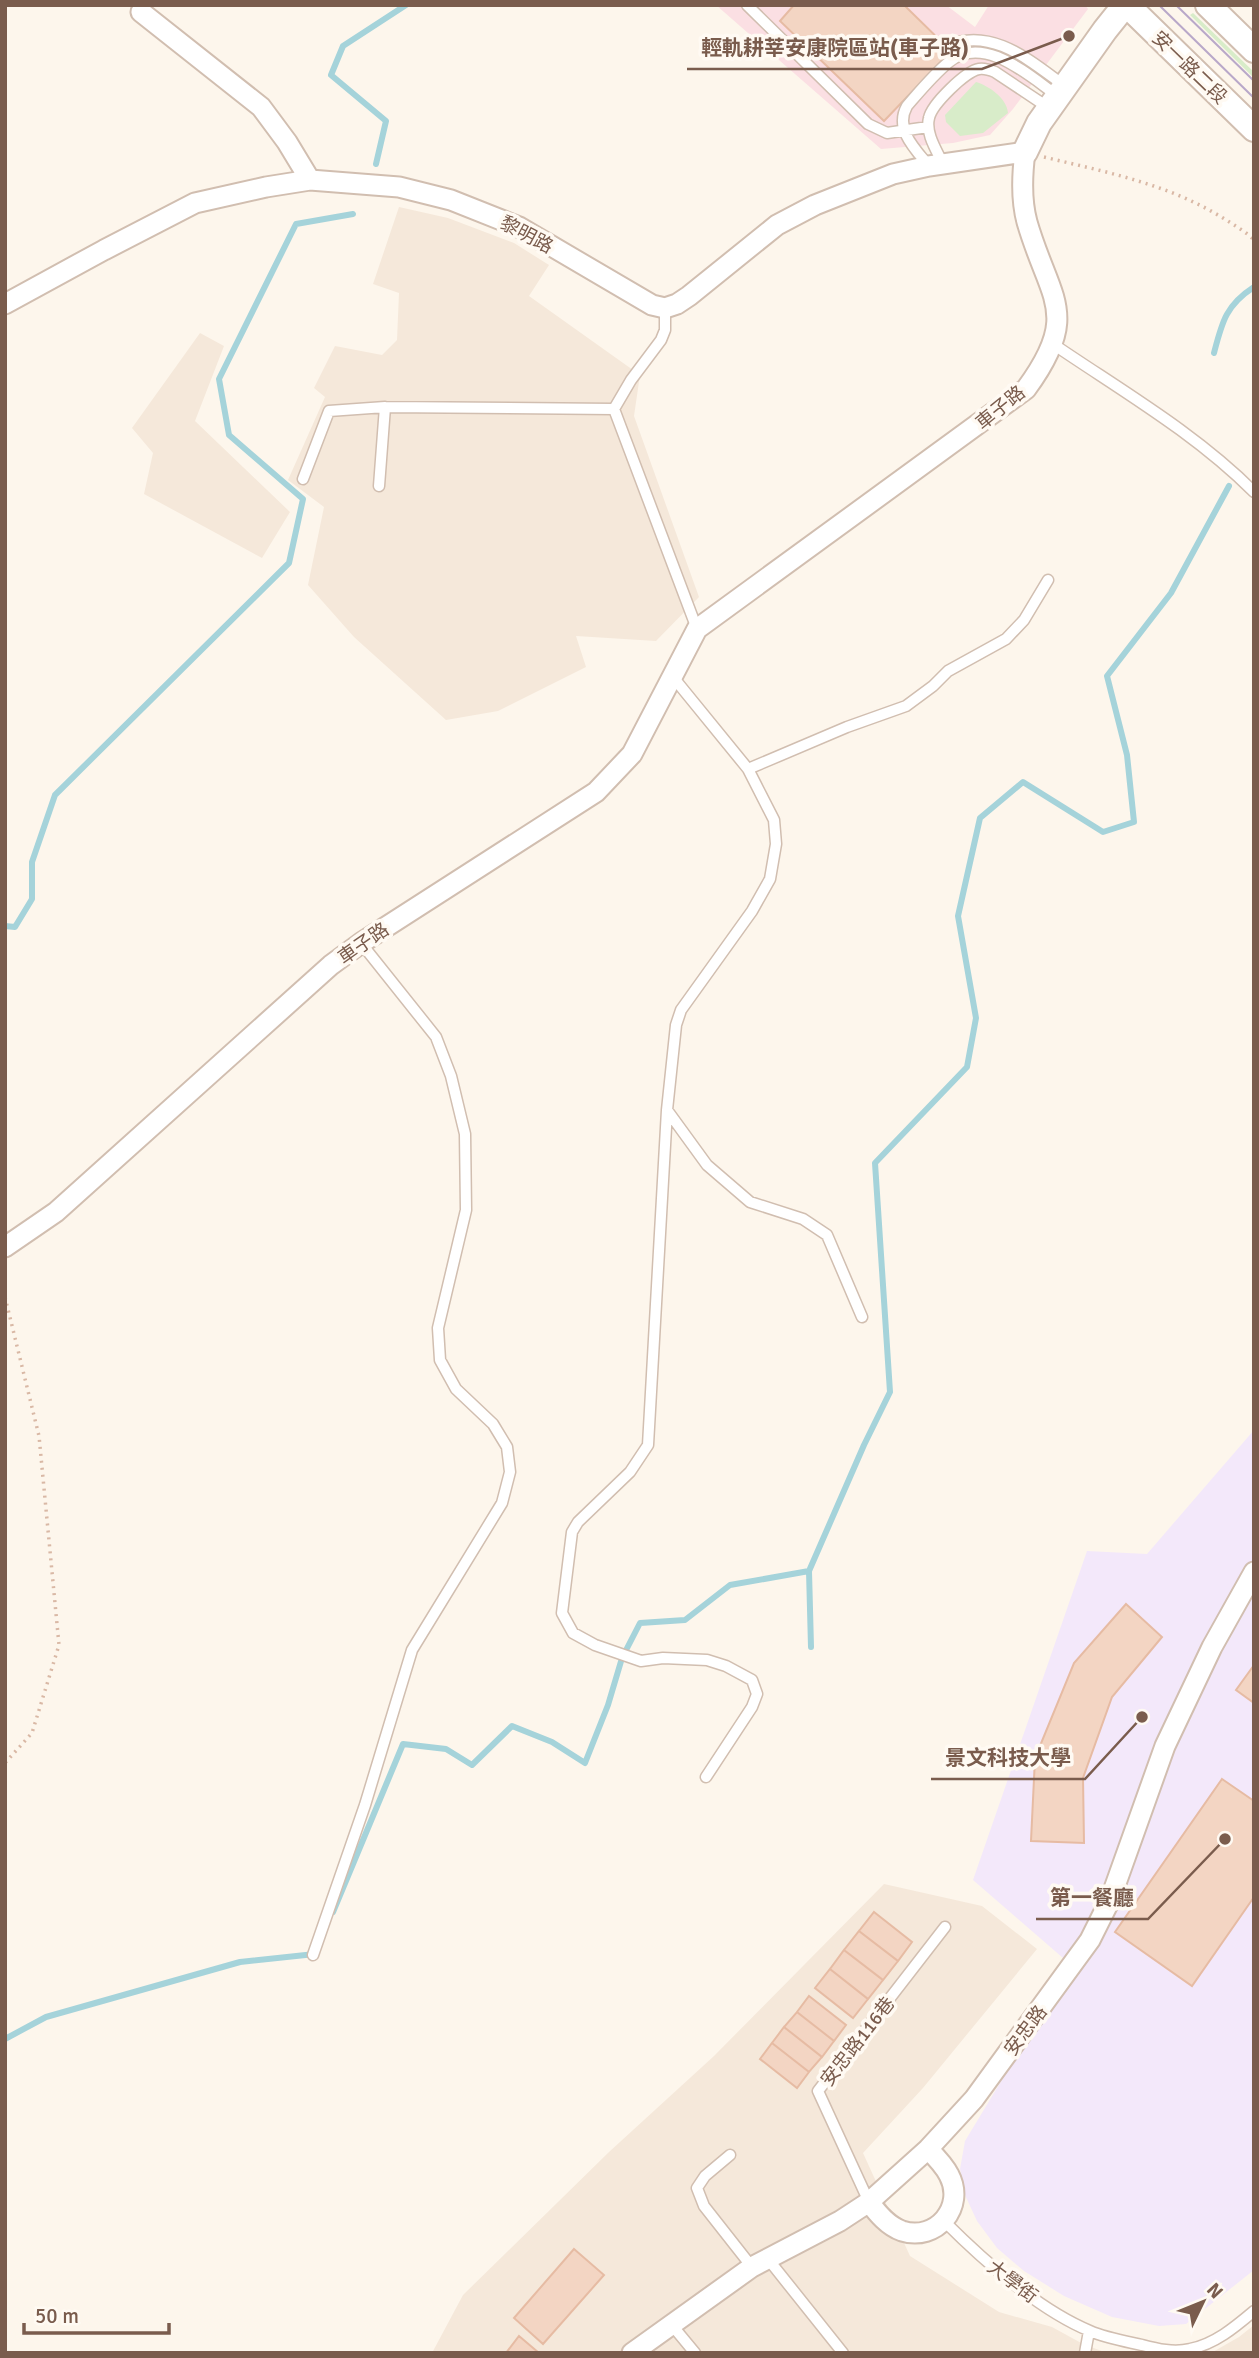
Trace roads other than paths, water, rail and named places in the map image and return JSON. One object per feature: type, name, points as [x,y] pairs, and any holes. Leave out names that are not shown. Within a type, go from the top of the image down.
[{"type":"street","name":"車子路","points":[[5,1247],[57,1212],[331,965],[360,943],[596,792],[632,754],[697,629],[1026,389],[1043,365],[1053,344],[1057,320],[1056,302],[1026,219],[1022,184],[1025,152],[1033,133],[1126,5]]},
{"type":"street","name":"安一路二段","points":[[1126,5],[1254,129]]},
{"type":"street","points":[[1208,5],[1254,50]]},
{"type":"street","points":[[141,12],[261,107],[310,180]]},
{"type":"street","points":[[664,308],[689,296],[777,225],[857,186],[892,174],[936,165],[1025,152]]},
{"type":"street","name":"黎明路","points":[[5,304],[195,203],[310,180],[399,187],[452,200],[519,227],[638,299],[664,308]]},
{"type":"street","name":"安忠路","points":[[632,2353],[760,2263],[840,2221],[869,2202],[928,2149],[974,2098],[1090,1940],[1110,1900],[1165,1746],[1212,1647],[1254,1572]]},
{"type":"street","points":[[869,2202],[888,2223],[900,2230],[924,2232],[944,2221],[954,2201],[954,2189],[950,2177],[928,2149]]},
{"type":"lane","points":[[747,5],[869,124],[887,133],[929,127]]},
{"type":"lane","points":[[946,46],[967,40],[983,40],[1014,50],[1058,97]]},
{"type":"lane","points":[[936,165],[904,132],[902,120],[906,106],[950,61],[959,56],[984,54],[997,57],[1011,63],[1058,97]]},
{"type":"lane","points":[[936,165],[929,118],[939,100],[965,76],[979,69],[995,72],[1058,97]]},
{"type":"lane","points":[[614,409],[631,380],[661,340],[665,330],[664,308]]},
{"type":"lane","points":[[1053,344],[1206,448],[1254,492]]},
{"type":"lane","points":[[303,480],[328,411],[385,407],[614,409]]},
{"type":"lane","points":[[379,485],[385,407]]},
{"type":"lane","points":[[614,409],[697,629]]},
{"type":"lane","points":[[748,769],[847,727],[906,706],[948,671],[1006,639],[1024,620],[1048,580]]},
{"type":"lane","points":[[673,677],[748,769],[774,820],[776,844],[770,879],[752,911],[681,1010],[676,1025],[667,1110],[648,1446],[630,1472],[578,1522],[572,1532],[562,1613],[573,1633],[615,1653],[641,1661],[663,1658],[708,1660],[752,1680],[757,1694],[752,1707],[706,1777]]},
{"type":"lane","points":[[313,1955],[365,1805],[412,1650],[502,1503],[510,1472],[507,1447],[493,1424],[456,1389],[440,1360],[438,1328],[466,1210],[465,1134],[451,1076],[436,1037],[360,943]]},
{"type":"lane","points":[[667,1110],[707,1165],[751,1202],[803,1219],[827,1235],[862,1317]]},
{"type":"lane","name":"安忠路116巷","points":[[869,2202],[818,2091],[945,1927]]},
{"type":"lane","points":[[730,2155],[705,2176],[697,2188],[704,2206],[843,2353]]},
{"type":"lane","name":"大學街","points":[[944,2221],[974,2252],[1018,2287],[1089,2331],[1160,2350],[1188,2350],[1212,2342],[1254,2311]]},
{"type":"lane","points":[[671,2324],[695,2353]]},
{"type":"lane","points":[[1085,2353],[1089,2331]]},
{"type":"lane","points":[[1160,2350],[1171,2353]]},
{"type":"waterway","points":[[376,164],[386,121],[331,75],[343,46],[406,5]]},
{"type":"waterway","points":[[5,926],[15,927],[32,899],[32,862],[55,795],[289,563],[303,499],[229,435],[219,379],[296,224],[353,214]]},
{"type":"waterway","points":[[1214,353],[1226,315],[1237,301],[1254,287]]},
{"type":"waterway","points":[[333,1912],[403,1744],[446,1749],[472,1765],[512,1726],[552,1742],[585,1763],[608,1705],[622,1658],[640,1623],[685,1620],[730,1585],[809,1571],[890,1392],[875,1163],[967,1067],[976,1018],[958,916],[980,818],[1023,782],[1103,832],[1134,822],[1127,755],[1107,676],[1171,593],[1229,486]]},
{"type":"waterway","points":[[809,1571],[811,1647]]},
{"type":"waterway","points":[[5,2039],[46,2017],[240,1962],[315,1954]]},
{"type":"tram line","points":[[1159,5],[1254,98]]},
{"type":"tram line","points":[[1176,5],[1254,81]]},
{"type":"place","name":"輕軌耕莘安康院區站(車子路)","points":[[1069,36]]},
{"type":"place","name":"景文科技大學","points":[[1142,1717]]},
{"type":"place","name":"第一餐廳","points":[[1225,1839]]}]
